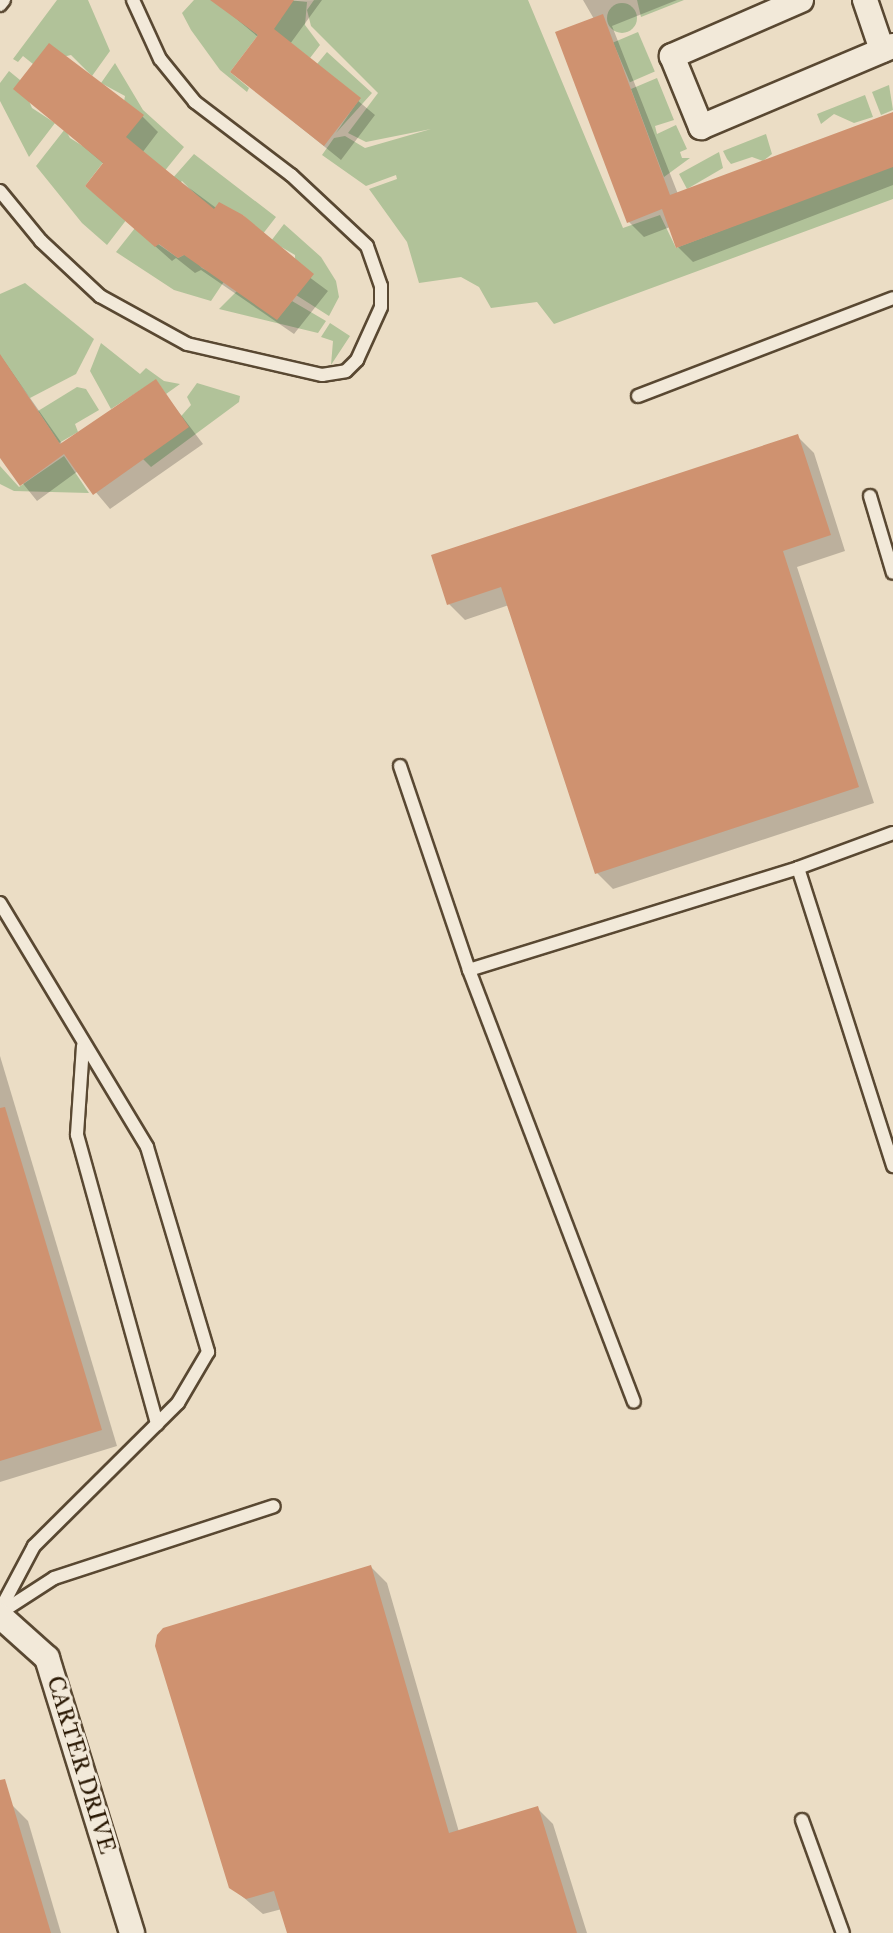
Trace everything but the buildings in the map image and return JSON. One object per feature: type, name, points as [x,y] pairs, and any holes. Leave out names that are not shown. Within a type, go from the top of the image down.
[{"type":"street","points":[[801,0],[672,56],[701,127],[887,48],[865,0]]},
{"type":"street","name":"CARTER DRIVE","points":[[0,1613],[47,1658],[132,1933]]},
{"type":"lane","points":[[0,5],[4,0]]},
{"type":"lane","points":[[0,191],[54,254],[100,296],[187,344],[322,375],[346,371],[357,360],[381,307],[381,286],[367,246],[291,175],[195,102],[160,59],[133,0]]},
{"type":"lane","points":[[638,396],[893,298]]},
{"type":"lane","points":[[870,496],[893,573]]},
{"type":"lane","points":[[400,766],[469,970],[634,1402]]},
{"type":"lane","points":[[469,970],[798,868],[893,833]]},
{"type":"lane","points":[[798,868],[893,1166]]},
{"type":"lane","points":[[0,903],[147,1147],[208,1352],[178,1403],[34,1546],[0,1613]]},
{"type":"lane","points":[[84,1045],[77,1135],[157,1424]]},
{"type":"lane","points":[[0,1613],[54,1578],[274,1506]]},
{"type":"lane","points":[[802,1820],[843,1933]]},
{"type":"green space","points":[[57,0],[88,0],[110,51],[92,76],[71,55],[33,64],[23,56],[18,62],[13,59]]},
{"type":"green space","points":[[194,0],[214,0],[258,35],[230,72],[249,88],[247,92],[220,70],[191,30],[182,13]]},
{"type":"green space","points":[[288,0],[307,2],[305,25],[320,45],[310,58],[269,28],[280,20]]},
{"type":"green space","points":[[314,0],[528,0],[623,228],[660,215],[676,248],[893,165],[893,199],[554,324],[537,302],[491,308],[479,287],[461,277],[419,283],[407,242],[369,189],[397,179],[396,175],[366,186],[322,155],[334,138],[345,136],[365,148],[431,129],[366,142],[348,133],[378,93],[311,26],[307,10]]},
{"type":"green space","points":[[637,0],[684,0],[641,17]]},
{"type":"green space","points":[[622,3],[632,8],[637,18],[632,28],[622,33],[612,28],[607,18],[612,8]]},
{"type":"green space","points":[[638,32],[655,72],[630,82],[613,43]]},
{"type":"green space","points":[[327,52],[372,93],[336,133],[360,98],[317,64]]},
{"type":"green space","points":[[115,63],[143,110],[184,147],[163,173],[115,151],[125,96],[101,83]]},
{"type":"green space","points":[[9,71],[20,80],[32,108],[55,123],[29,157],[0,101],[0,83]]},
{"type":"green space","points":[[657,78],[674,120],[655,126],[657,134],[676,125],[687,149],[680,152],[682,158],[690,158],[664,177],[631,89]]},
{"type":"green space","points":[[889,85],[893,110],[881,115],[872,92]]},
{"type":"green space","points":[[865,95],[873,117],[854,123],[834,114],[821,124],[817,114]]},
{"type":"green space","points":[[65,129],[70,138],[105,160],[85,186],[127,219],[107,245],[82,223],[36,166]]},
{"type":"green space","points":[[766,134],[772,154],[763,161],[752,157],[731,164],[727,159],[723,151]]},
{"type":"green space","points":[[719,152],[723,168],[687,189],[679,174]]},
{"type":"green space","points":[[194,154],[276,217],[262,235],[243,215],[212,211],[182,181],[178,185],[171,180]]},
{"type":"green space","points":[[284,224],[321,257],[336,281],[339,297],[329,316],[296,295],[295,255],[271,241]]},
{"type":"green space","points":[[135,228],[178,258],[188,253],[202,268],[225,280],[211,301],[174,290],[116,252]]},
{"type":"green space","points":[[25,283],[94,339],[76,374],[30,398],[0,357],[0,294]]},
{"type":"green space","points":[[238,290],[277,319],[292,301],[326,321],[318,333],[219,309]]},
{"type":"green space","points":[[330,323],[350,336],[331,365],[333,341],[321,337]]},
{"type":"green space","points":[[101,343],[140,374],[146,368],[164,381],[180,384],[166,394],[156,380],[111,409],[90,371]]},
{"type":"green space","points":[[197,383],[240,396],[239,402],[151,467],[143,459],[191,405],[187,397]]},
{"type":"green space","points":[[77,387],[86,389],[99,410],[75,424],[78,432],[59,443],[38,411]]},
{"type":"green space","points":[[64,456],[89,493],[14,491],[0,484],[0,466],[19,487]]}]
